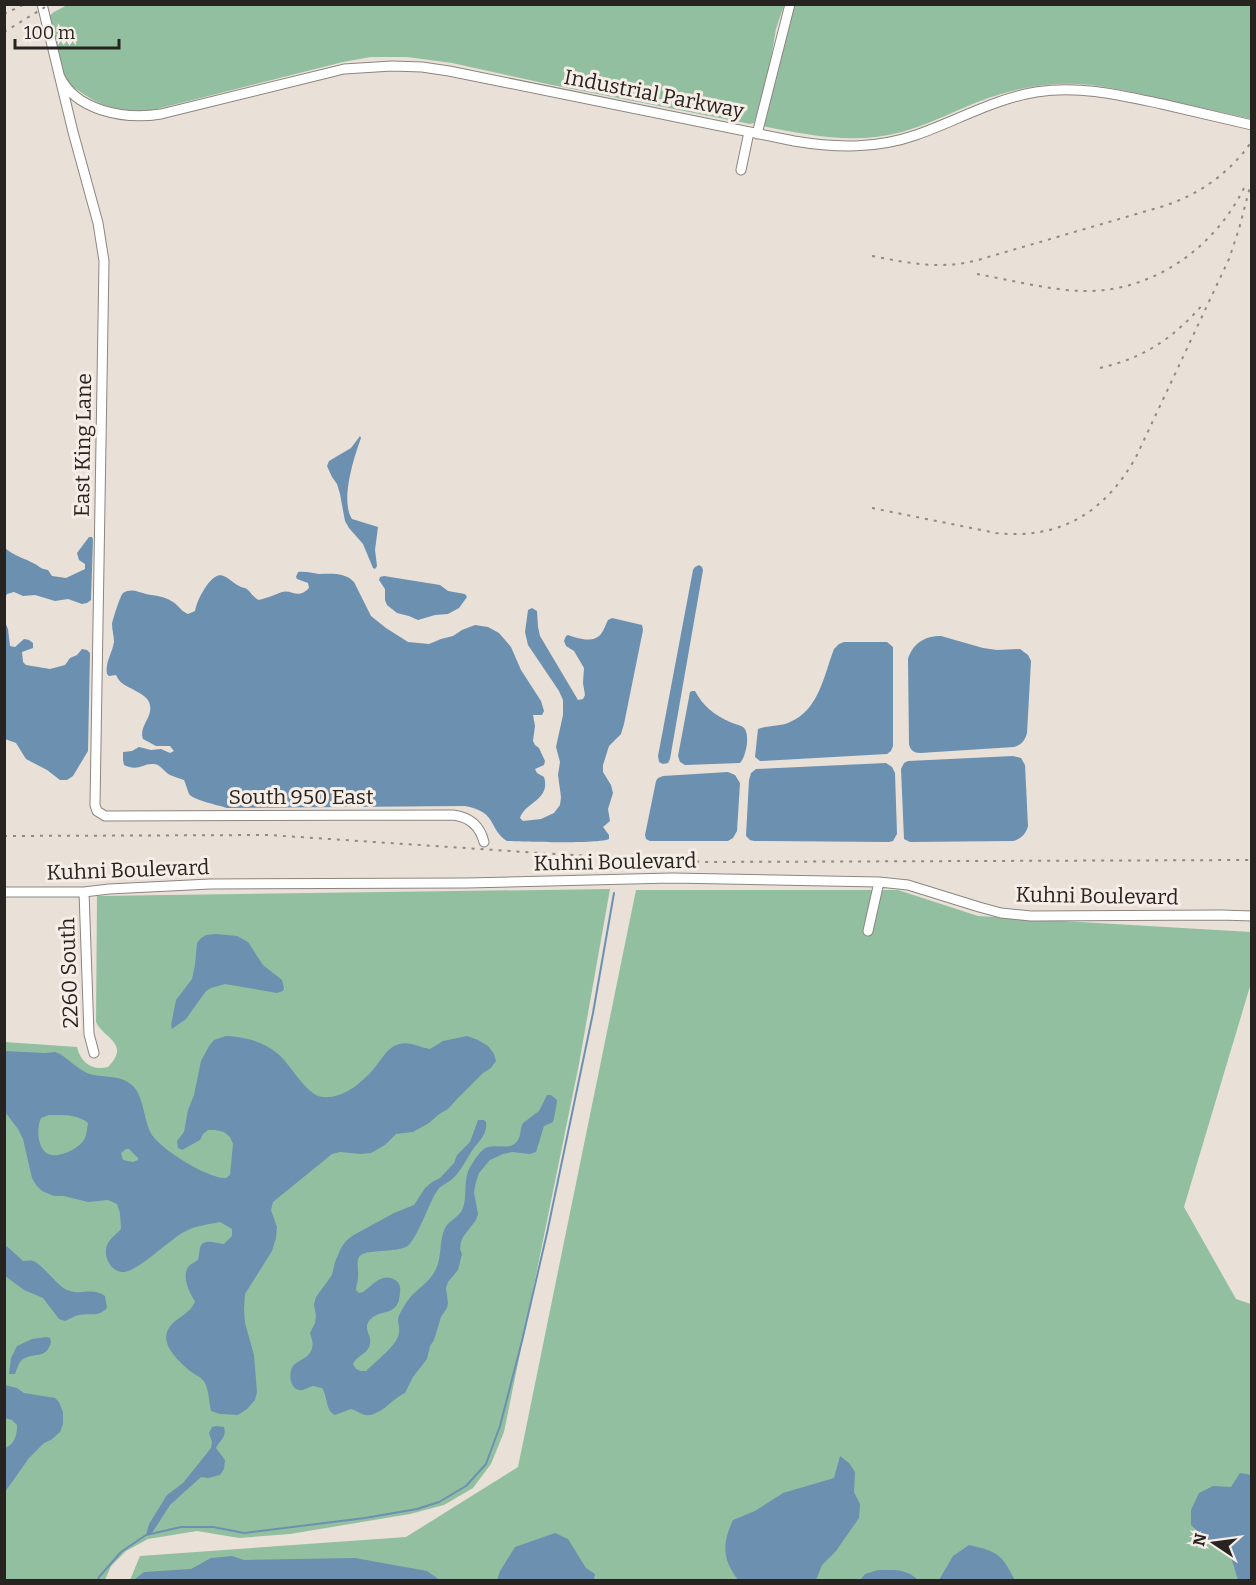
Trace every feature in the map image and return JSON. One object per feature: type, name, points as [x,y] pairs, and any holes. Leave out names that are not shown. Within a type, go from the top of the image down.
[{"type":"street","name":"East King Lane","points":[[42,4],[98,223],[104,261],[95,805],[99,813],[105,816]]},
{"type":"street","points":[[741,170],[789,4]]},
{"type":"street","name":"Industrial Parkway","points":[[59,75],[70,91],[94,107],[113,113],[141,117],[344,69],[376,66],[422,67],[753,133],[830,146],[881,144],[915,135],[1001,101],[1035,92],[1067,90],[1090,90],[1120,95],[1251,124]]},
{"type":"street","name":"South 950 East","points":[[105,816],[453,815],[463,817],[475,825],[481,832],[484,842]]},
{"type":"street","name":"Kuhni Boulevard","points":[[4,892],[84,892],[210,884],[672,879],[879,882],[908,885],[1001,913],[1031,916],[1251,916]]},
{"type":"street","points":[[868,931],[879,882]]},
{"type":"street","name":"2260 South","points":[[84,892],[89,1034],[94,1053]]},
{"type":"green space","points":[[69,4],[784,5],[776,29],[769,70],[754,123],[750,124],[452,63],[407,57],[371,57],[343,62],[153,110],[123,110],[105,106],[88,97],[68,83],[62,74],[48,17]]},
{"type":"green space","points":[[791,5],[1251,5],[1251,119],[1119,89],[1060,84],[1034,86],[1002,94],[917,127],[884,136],[832,137],[762,126]]},
{"type":"green space","points":[[610,889],[579,1064],[504,1432],[491,1464],[473,1488],[444,1505],[410,1514],[290,1534],[239,1538],[197,1531],[148,1539],[126,1551],[111,1566],[105,1580],[5,1580],[5,1042],[77,1047],[84,1061],[97,1068],[108,1067],[114,1059],[117,1052],[114,1042],[96,1022],[97,896]]},
{"type":"green space","points":[[636,890],[898,890],[978,916],[1251,932],[1251,983],[1184,1207],[1236,1299],[1251,1304],[1251,1580],[130,1580],[140,1556],[406,1537],[518,1467]]},
{"type":"water","points":[[360,436],[349,479],[347,501],[352,519],[378,527],[375,569],[363,544],[345,521],[337,484],[327,466],[329,461],[351,448]]},
{"type":"water","points":[[89,537],[93,539],[91,600],[87,603],[82,604],[68,599],[55,601],[35,595],[23,596],[14,592],[7,594],[5,598],[5,548],[48,570],[52,576],[66,578],[85,569],[85,564],[79,560],[77,553]]},
{"type":"water","points":[[699,565],[703,570],[670,759],[668,763],[663,764],[659,762],[658,756],[693,570]]},
{"type":"water","points":[[298,572],[338,574],[350,579],[354,582],[371,616],[408,642],[429,644],[475,625],[488,627],[499,633],[511,647],[521,670],[541,701],[544,711],[542,715],[533,715],[535,726],[533,741],[545,761],[544,765],[535,769],[544,777],[544,791],[523,813],[520,818],[523,821],[541,819],[554,813],[560,805],[558,775],[560,762],[556,747],[563,715],[563,700],[559,691],[528,645],[525,632],[528,610],[532,608],[537,611],[540,636],[578,700],[583,699],[585,695],[584,668],[574,651],[566,646],[564,641],[566,636],[594,639],[601,634],[608,620],[612,618],[642,625],[643,630],[624,724],[621,734],[609,746],[603,765],[603,772],[613,793],[608,809],[610,821],[603,827],[609,839],[577,842],[507,841],[483,812],[465,806],[227,808],[191,796],[184,780],[170,775],[156,764],[133,768],[124,765],[123,752],[139,747],[151,750],[161,749],[170,753],[174,751],[170,746],[156,746],[143,739],[143,730],[150,712],[149,702],[141,694],[121,682],[116,675],[107,674],[114,642],[112,624],[123,593],[134,591],[163,597],[188,614],[195,611],[203,591],[216,576],[226,577],[259,600],[282,592],[298,594],[305,591],[309,588],[308,583],[297,579]]},
{"type":"water","points":[[384,576],[440,585],[448,591],[465,594],[467,597],[459,608],[448,614],[418,620],[397,613],[387,605],[385,589],[379,580]]},
{"type":"water","points":[[4,620],[8,629],[10,646],[15,647],[24,639],[33,643],[33,648],[22,652],[23,662],[26,665],[50,669],[65,665],[82,649],[90,653],[88,751],[73,776],[67,780],[60,780],[26,759],[16,743],[5,739]]},
{"type":"water","points":[[941,636],[983,648],[1020,649],[1028,655],[1031,661],[1027,733],[1021,744],[1014,747],[920,753],[911,749],[909,744],[908,659],[910,653],[920,642],[930,637]]},
{"type":"water","points":[[844,642],[887,642],[893,647],[893,746],[891,751],[887,754],[760,761],[755,757],[758,729],[786,724],[808,709],[819,691],[834,649]]},
{"type":"water","points":[[692,691],[695,691],[705,706],[714,713],[742,726],[745,730],[747,745],[740,763],[685,765],[680,762],[678,756]]},
{"type":"water","points":[[1013,756],[1021,758],[1025,765],[1028,826],[1021,837],[1013,841],[910,842],[904,839],[901,769],[904,763]]},
{"type":"water","points":[[886,763],[895,773],[897,834],[893,841],[754,841],[746,836],[749,780],[751,773],[756,769]]},
{"type":"water","points":[[728,772],[735,775],[740,783],[737,831],[733,838],[728,841],[650,841],[646,839],[658,778]]},
{"type":"water","points":[[206,935],[237,936],[248,942],[263,965],[282,980],[283,991],[277,993],[225,984],[211,988],[206,991],[186,1019],[172,1029],[176,1000],[192,979],[197,943]]},
{"type":"water","points":[[226,1036],[253,1040],[265,1045],[282,1058],[311,1091],[323,1097],[338,1095],[353,1088],[371,1072],[389,1050],[403,1043],[430,1049],[443,1041],[467,1036],[488,1046],[496,1061],[448,1109],[429,1123],[413,1132],[396,1134],[385,1145],[371,1153],[332,1154],[273,1202],[271,1210],[277,1227],[276,1238],[272,1251],[245,1294],[245,1323],[254,1355],[257,1392],[255,1400],[238,1415],[211,1411],[205,1383],[177,1359],[169,1349],[166,1338],[169,1327],[190,1310],[195,1301],[188,1289],[186,1279],[189,1266],[198,1260],[200,1248],[204,1243],[224,1244],[232,1236],[232,1229],[220,1222],[199,1226],[181,1234],[137,1267],[129,1271],[117,1271],[108,1261],[106,1247],[121,1229],[117,1204],[108,1200],[88,1202],[54,1196],[42,1191],[32,1178],[23,1139],[5,1112],[5,1051],[55,1052],[87,1073],[117,1078],[129,1083],[137,1092],[149,1130],[157,1141],[197,1169],[226,1178],[230,1175],[233,1144],[224,1132],[208,1130],[200,1140],[182,1150],[178,1148],[177,1141],[184,1132],[201,1061],[214,1040]],"holes":[[[49,1115],[75,1117],[88,1123],[83,1141],[66,1153],[52,1155],[43,1150],[38,1128],[41,1118]],[[129,1149],[138,1160],[133,1162],[123,1160],[121,1153]]]},
{"type":"water","points":[[547,1095],[557,1100],[556,1108],[553,1122],[544,1126],[536,1152],[503,1154],[490,1160],[479,1173],[474,1192],[478,1214],[461,1242],[462,1254],[458,1270],[446,1288],[447,1308],[441,1317],[427,1359],[413,1377],[405,1393],[371,1415],[351,1409],[335,1415],[328,1407],[322,1388],[313,1386],[303,1390],[296,1389],[291,1380],[291,1369],[311,1351],[313,1344],[310,1333],[315,1323],[316,1297],[332,1275],[335,1262],[346,1241],[394,1213],[414,1205],[425,1188],[440,1178],[470,1142],[478,1120],[486,1122],[483,1135],[459,1171],[437,1191],[419,1230],[410,1243],[401,1249],[369,1252],[359,1257],[356,1290],[359,1293],[382,1278],[396,1281],[400,1288],[396,1306],[373,1317],[367,1324],[369,1347],[353,1364],[356,1369],[366,1371],[394,1343],[399,1333],[398,1319],[401,1311],[409,1298],[436,1269],[443,1233],[447,1225],[463,1208],[467,1175],[475,1159],[485,1148],[508,1146],[515,1143],[519,1138],[523,1123],[539,1111]]},
{"type":"water","points":[[5,1245],[23,1261],[36,1263],[65,1289],[76,1292],[95,1292],[105,1296],[107,1308],[98,1314],[79,1315],[65,1321],[59,1319],[43,1298],[24,1290],[5,1276]]},
{"type":"water","points":[[50,1338],[51,1342],[46,1352],[26,1357],[15,1374],[9,1374],[11,1358],[17,1346],[32,1339]]},
{"type":"water","points":[[5,1385],[17,1388],[24,1393],[55,1398],[63,1412],[63,1424],[60,1432],[44,1443],[29,1458],[5,1492],[5,1448],[15,1439],[17,1425],[5,1418]]},
{"type":"water","points":[[212,1427],[224,1427],[225,1430],[216,1448],[225,1460],[224,1469],[220,1475],[201,1477],[170,1505],[152,1533],[146,1535],[149,1524],[167,1495],[183,1483],[211,1448],[209,1433]]},
{"type":"water","points":[[840,1456],[855,1472],[854,1492],[860,1504],[859,1518],[836,1551],[822,1565],[816,1580],[738,1580],[729,1565],[725,1551],[727,1536],[733,1520],[755,1511],[783,1493],[834,1478]]},
{"type":"water","points":[[1240,1473],[1251,1475],[1251,1580],[1238,1580],[1231,1557],[1191,1525],[1191,1510],[1199,1493],[1213,1486],[1231,1487]]},
{"type":"water","points":[[555,1533],[568,1539],[586,1568],[595,1574],[594,1580],[497,1580],[515,1547]]},
{"type":"water","points":[[969,1545],[998,1555],[1015,1580],[939,1580],[953,1556]]},
{"type":"water","points":[[232,1556],[244,1560],[355,1558],[427,1571],[440,1580],[134,1580],[144,1572],[191,1569],[211,1558]]},
{"type":"water","points":[[878,1570],[904,1572],[918,1580],[860,1580],[865,1574]]},
{"type":"waterway","points":[[98,1580],[121,1552],[146,1535],[181,1527],[213,1527],[244,1533],[417,1509],[439,1502],[466,1486],[486,1464],[500,1426],[547,1233],[593,1013],[614,893]]},
{"type":"railway","points":[[4,14],[25,4]]},
{"type":"railway","points":[[4,32],[50,4]]},
{"type":"railway","points":[[872,256],[938,265],[964,263],[1164,206],[1202,189],[1213,181],[1234,163],[1252,141]]},
{"type":"railway","points":[[872,508],[996,533],[1019,534],[1061,527],[1095,507],[1124,476],[1136,457],[1229,259],[1252,179]]},
{"type":"railway","points":[[977,274],[1043,287],[1082,291],[1108,290],[1132,284],[1156,275],[1178,263],[1198,248],[1216,230],[1244,188]]},
{"type":"railway","points":[[1100,368],[1131,359],[1157,345],[1181,327],[1204,303]]},
{"type":"railway","points":[[4,836],[269,835],[707,862],[1252,860]]}]
